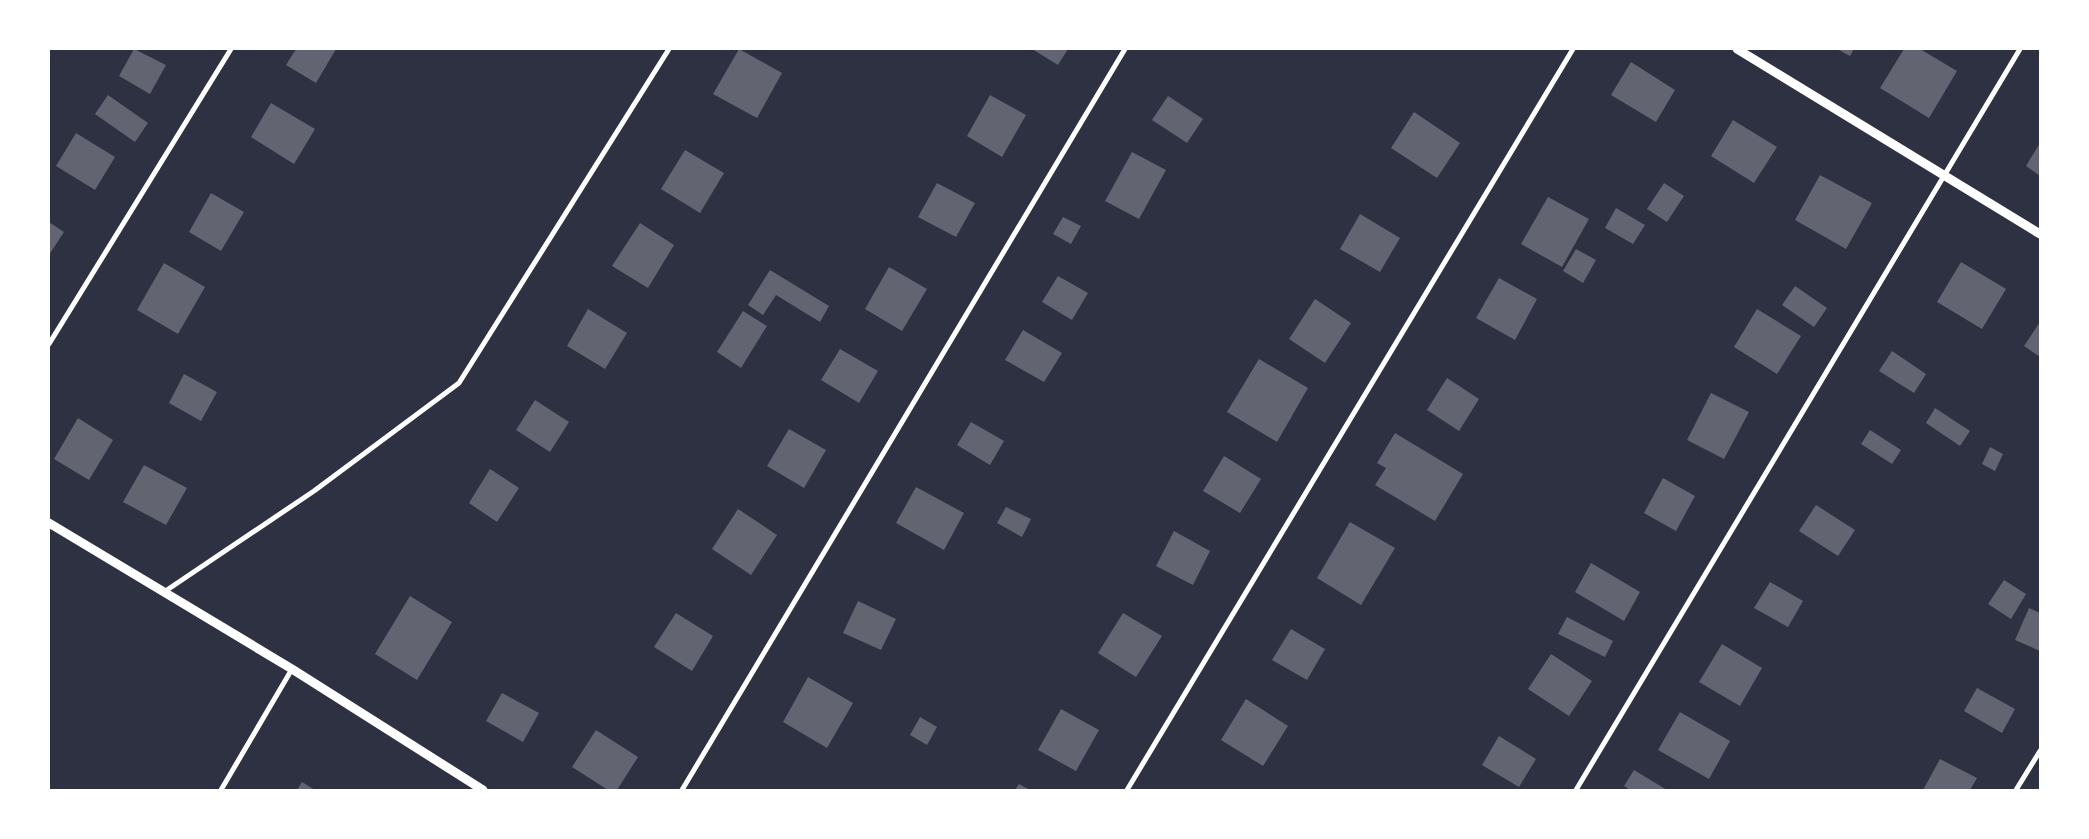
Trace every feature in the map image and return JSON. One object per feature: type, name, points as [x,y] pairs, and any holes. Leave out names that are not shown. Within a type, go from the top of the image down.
[{"type":"street","points":[[49,344],[231,49]]},
{"type":"street","points":[[164,592],[314,491],[460,383],[669,49]]},
{"type":"street","points":[[682,790],[1125,49]]},
{"type":"street","points":[[1128,790],[1573,49]]},
{"type":"street","points":[[1737,49],[1945,178],[2040,234]]},
{"type":"street","points":[[1576,790],[1945,178],[2020,49]]},
{"type":"street","points":[[49,523],[292,669],[483,790]]},
{"type":"street","points":[[221,790],[292,669]]},
{"type":"street","points":[[2016,790],[2040,751]]},
{"type":"building","points":[[134,49],[166,65],[150,94],[119,76]]},
{"type":"building","points":[[296,49],[336,49],[316,83],[286,65]]},
{"type":"building","points":[[739,49],[782,73],[757,118],[713,94]]},
{"type":"building","points":[[1032,49],[1068,49],[1058,65]]},
{"type":"building","points":[[1837,49],[1854,49],[1850,56]]},
{"type":"building","points":[[1904,49],[1920,49],[1957,71],[1929,118],[1880,88]]},
{"type":"building","points":[[1631,62],[1675,90],[1656,122],[1611,95]]},
{"type":"building","points":[[108,95],[148,123],[135,142],[95,114]]},
{"type":"building","points":[[990,95],[1026,115],[1002,157],[967,136]]},
{"type":"building","points":[[1168,96],[1203,119],[1187,143],[1152,120]]},
{"type":"building","points":[[271,103],[315,129],[294,164],[251,137]]},
{"type":"building","points":[[1414,112],[1460,143],[1437,178],[1391,148]]},
{"type":"building","points":[[1733,120],[1777,147],[1754,183],[1711,156]]},
{"type":"building","points":[[76,133],[115,157],[95,190],[56,166]]},
{"type":"building","points":[[2040,143],[2040,176],[2026,166]]},
{"type":"building","points":[[685,150],[724,173],[700,213],[661,189]]},
{"type":"building","points":[[1132,152],[1166,170],[1139,219],[1105,201]]},
{"type":"building","points":[[1820,175],[1872,203],[1846,249],[1795,220]]},
{"type":"building","points":[[937,183],[975,203],[956,237],[918,217]]},
{"type":"building","points":[[1664,183],[1684,196],[1667,222],[1647,209]]},
{"type":"building","points":[[211,193],[244,212],[221,251],[189,232]]},
{"type":"building","points":[[1548,197],[1589,219],[1562,267],[1521,244]]},
{"type":"building","points":[[1616,208],[1645,225],[1633,244],[1605,228]]},
{"type":"building","points":[[1360,214],[1400,238],[1380,272],[1340,249]]},
{"type":"building","points":[[1063,217],[1081,226],[1071,244],[1053,234]]},
{"type":"building","points":[[49,222],[64,232],[49,255]]},
{"type":"building","points":[[640,223],[674,245],[648,288],[612,266]]},
{"type":"building","points":[[1576,249],[1596,260],[1583,283],[1563,271]]},
{"type":"building","points":[[1961,262],[2006,289],[1982,329],[1937,302]]},
{"type":"building","points":[[164,263],[205,287],[178,334],[137,310]]},
{"type":"building","points":[[889,267],[927,289],[902,331],[865,309]]},
{"type":"building","points":[[770,270],[829,306],[820,322],[776,295],[763,315],[748,305]]},
{"type":"building","points":[[1058,276],[1088,293],[1072,320],[1042,302]]},
{"type":"building","points":[[1499,278],[1537,299],[1515,340],[1476,318]]},
{"type":"building","points":[[1795,286],[1827,308],[1814,327],[1782,305]]},
{"type":"building","points":[[1315,299],[1351,323],[1325,363],[1289,339]]},
{"type":"building","points":[[588,309],[627,333],[605,369],[567,346]]},
{"type":"building","points":[[1757,309],[1801,336],[1777,374],[1734,347]]},
{"type":"building","points":[[743,311],[767,326],[741,368],[717,352]]},
{"type":"building","points":[[2040,322],[2040,357],[2024,346]]},
{"type":"building","points":[[1023,330],[1062,353],[1044,382],[1005,360]]},
{"type":"building","points":[[840,349],[878,371],[859,403],[821,380]]},
{"type":"building","points":[[1892,351],[1926,374],[1914,393],[1879,371]]},
{"type":"building","points":[[1259,359],[1308,388],[1277,442],[1227,412]]},
{"type":"building","points":[[184,374],[217,392],[201,421],[169,403]]},
{"type":"building","points":[[1447,378],[1479,399],[1459,431],[1427,410]]},
{"type":"building","points":[[1711,393],[1749,412],[1724,459],[1687,440]]},
{"type":"building","points":[[535,400],[569,422],[550,452],[516,430]]},
{"type":"building","points":[[1935,408],[1970,431],[1960,446],[1926,423]]},
{"type":"building","points":[[78,418],[113,440],[89,480],[54,459]]},
{"type":"building","points":[[971,422],[1004,441],[990,465],[957,445]]},
{"type":"building","points":[[789,429],[826,450],[804,488],[767,466]]},
{"type":"building","points":[[1870,430],[1901,450],[1892,464],[1861,444]]},
{"type":"building","points":[[1395,433],[1463,474],[1435,521],[1375,485],[1386,468],[1377,463]]},
{"type":"building","points":[[1990,447],[2003,454],[1995,471],[1982,464]]},
{"type":"building","points":[[1224,456],[1261,479],[1240,513],[1203,491]]},
{"type":"building","points":[[144,465],[187,488],[166,525],[123,502]]},
{"type":"building","points":[[490,469],[519,488],[497,522],[469,503]]},
{"type":"building","points":[[1663,478],[1695,496],[1676,531],[1644,513]]},
{"type":"building","points":[[916,487],[964,513],[944,550],[896,523]]},
{"type":"building","points":[[1816,505],[1855,530],[1838,556],[1799,531]]},
{"type":"building","points":[[1006,507],[1031,519],[1022,537],[997,523]]},
{"type":"building","points":[[738,509],[777,535],[751,575],[712,549]]},
{"type":"building","points":[[1350,522],[1395,548],[1361,605],[1317,578]]},
{"type":"building","points":[[1174,531],[1210,551],[1193,585],[1156,566]]},
{"type":"building","points":[[1591,563],[1640,592],[1624,621],[1575,592]]},
{"type":"building","points":[[2004,580],[2026,594],[2011,619],[1988,604]]},
{"type":"building","points":[[1770,582],[1803,601],[1788,627],[1754,608]]},
{"type":"building","points":[[410,596],[452,622],[417,680],[375,654]]},
{"type":"building","points":[[858,601],[896,619],[881,650],[843,633]]},
{"type":"building","points":[[2029,608],[2040,613],[2040,651],[2015,640]]},
{"type":"building","points":[[676,613],[713,636],[692,671],[654,647]]},
{"type":"building","points":[[1123,613],[1162,636],[1136,677],[1098,653]]},
{"type":"building","points":[[1567,617],[1613,641],[1605,657],[1558,634]]},
{"type":"building","points":[[1291,629],[1325,649],[1307,680],[1272,660]]},
{"type":"building","points":[[1722,644],[1762,668],[1740,706],[1699,682]]},
{"type":"building","points":[[1551,654],[1592,681],[1569,716],[1528,689]]},
{"type":"building","points":[[808,677],[853,703],[827,748],[783,722]]},
{"type":"building","points":[[1977,688],[2015,709],[2002,733],[1964,711]]},
{"type":"building","points":[[502,693],[539,713],[523,742],[486,721]]},
{"type":"building","points":[[1246,699],[1288,726],[1263,766],[1221,740]]},
{"type":"building","points":[[1061,709],[1099,730],[1076,771],[1038,750]]},
{"type":"building","points":[[1680,712],[1730,741],[1709,779],[1658,750]]},
{"type":"building","points":[[920,717],[937,727],[927,745],[910,735]]},
{"type":"building","points":[[596,730],[638,757],[617,790],[608,790],[572,767]]},
{"type":"building","points":[[1499,736],[1536,759],[1519,787],[1482,765]]},
{"type":"building","points":[[1940,759],[1977,778],[1970,790],[1923,790]]},
{"type":"building","points":[[1634,770],[1667,790],[1630,790],[1624,786]]},
{"type":"building","points":[[302,782],[315,790],[297,790]]},
{"type":"building","points":[[1019,784],[1030,790],[1015,790]]}]
